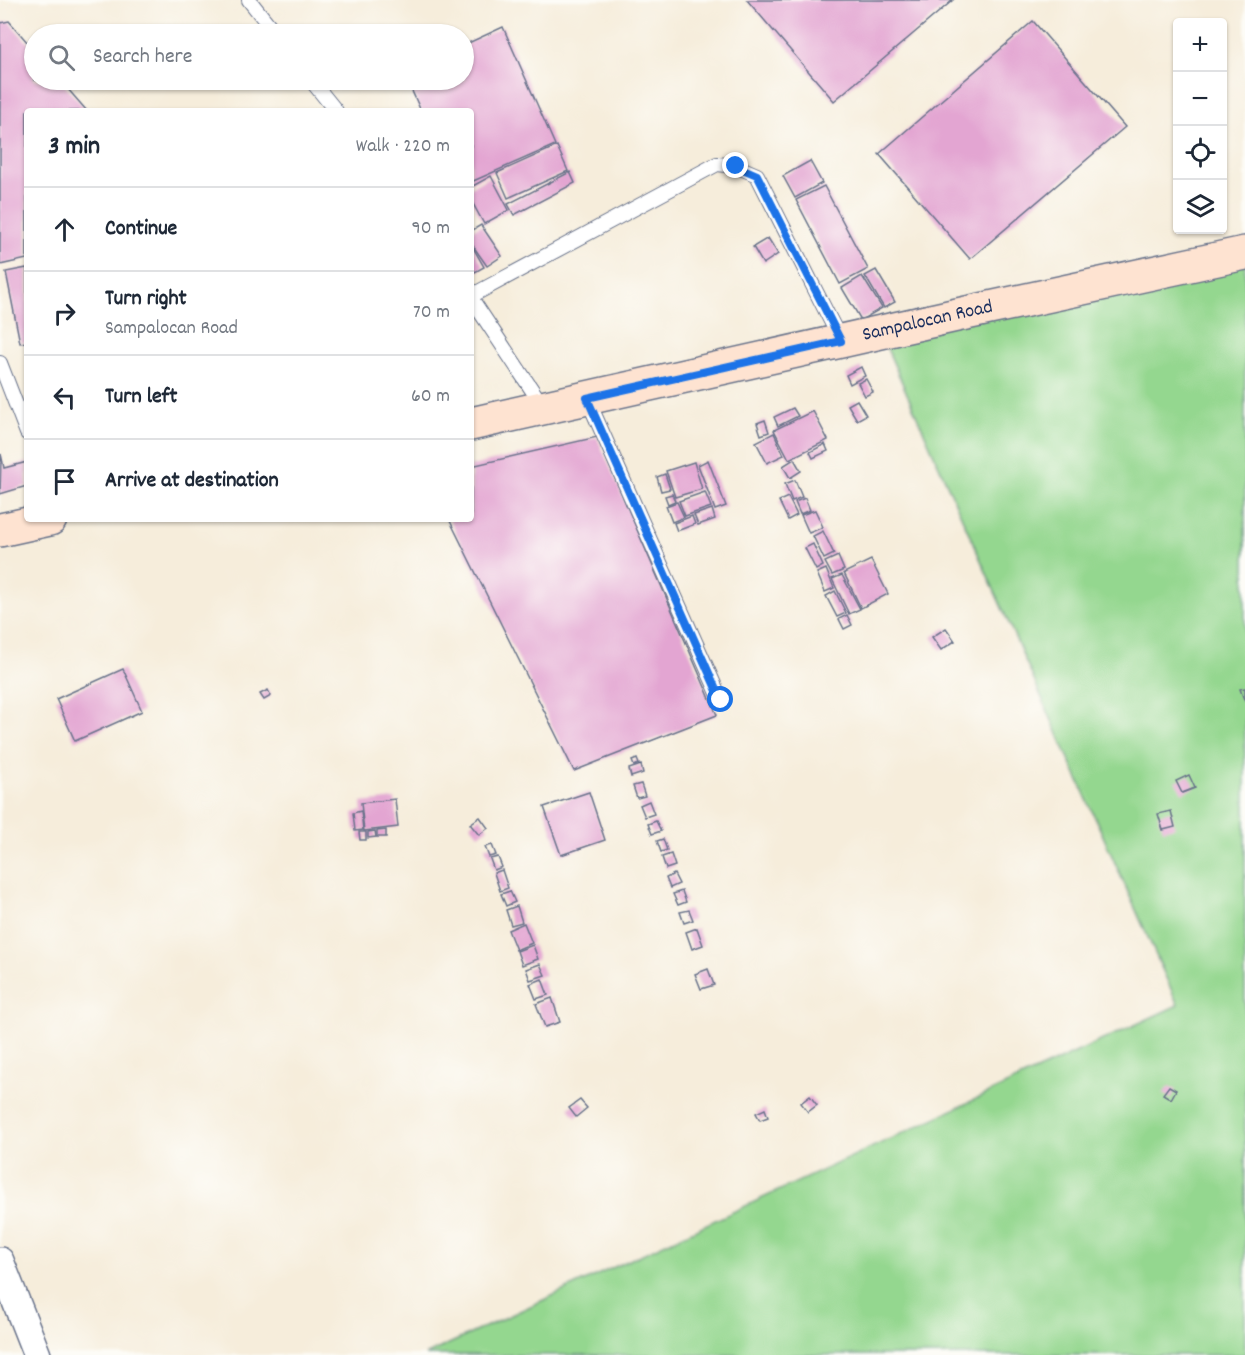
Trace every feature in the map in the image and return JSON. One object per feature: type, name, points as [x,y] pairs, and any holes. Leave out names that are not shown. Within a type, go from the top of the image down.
[{"type":"main road","name":"Sampalocan Road","points":[[474,423],[1245,253]]},
{"type":"main road","points":[[0,530],[36,522]]},
{"type":"street","points":[[0,1262],[10,1312],[37,1355]]},
{"type":"lane","points":[[249,0],[268,24]]},
{"type":"lane","points":[[319,90],[334,108]]},
{"type":"lane","points":[[474,295],[717,164],[736,166],[757,175],[841,341]]},
{"type":"lane","points":[[474,302],[544,408]]},
{"type":"lane","points":[[0,363],[24,426]]},
{"type":"lane","points":[[587,398],[721,700]]},
{"type":"green space","points":[[1245,264],[1245,1355],[425,1355],[1178,1005],[881,335]]},
{"type":"building","points":[[747,0],[953,0],[834,101]]},
{"type":"building","points":[[9,21],[24,38],[24,90],[69,90],[84,108],[24,108],[24,260],[0,265],[0,23]]},
{"type":"building","points":[[1033,21],[1125,127],[970,259],[879,154]]},
{"type":"building","points":[[503,27],[555,145],[474,181],[474,108],[420,108],[412,90],[474,90],[474,40]]},
{"type":"building","points":[[557,146],[568,171],[508,198],[497,173]]},
{"type":"building","points":[[810,161],[822,183],[795,198],[783,176]]},
{"type":"building","points":[[570,172],[575,183],[514,215],[508,204]]},
{"type":"building","points":[[491,176],[509,210],[484,224],[474,206],[474,185]]},
{"type":"building","points":[[824,186],[868,269],[840,284],[796,200]]},
{"type":"building","points":[[481,225],[502,256],[487,266],[474,247],[474,229]]},
{"type":"building","points":[[768,238],[778,254],[763,264],[753,247]]},
{"type":"building","points":[[474,249],[484,267],[475,272],[474,270]]},
{"type":"building","points":[[24,269],[24,342],[20,343],[6,272]]},
{"type":"building","points":[[876,270],[895,302],[884,308],[865,276]]},
{"type":"building","points":[[862,276],[882,308],[861,320],[842,288]]},
{"type":"building","points":[[861,367],[865,376],[850,384],[846,375]]},
{"type":"building","points":[[866,379],[873,392],[865,396],[858,383]]},
{"type":"building","points":[[857,400],[866,415],[857,420],[848,405]]},
{"type":"building","points":[[793,408],[798,416],[778,426],[774,417]]},
{"type":"building","points":[[813,411],[828,440],[789,459],[774,430]]},
{"type":"building","points":[[765,420],[769,432],[761,435],[757,423]]},
{"type":"building","points":[[774,433],[784,455],[767,463],[756,442]]},
{"type":"building","points":[[597,437],[717,715],[574,771],[450,522],[474,522],[474,465]]},
{"type":"building","points":[[825,444],[828,451],[813,458],[810,452]]},
{"type":"building","points":[[1,454],[4,468],[24,463],[24,487],[0,494]]},
{"type":"building","points":[[794,459],[801,471],[790,478],[783,466]]},
{"type":"building","points":[[708,460],[726,506],[715,510],[698,465]]},
{"type":"building","points":[[694,462],[702,489],[675,497],[666,471]]},
{"type":"building","points":[[665,474],[670,489],[661,491],[657,477]]},
{"type":"building","points":[[795,480],[802,497],[792,501],[785,484]]},
{"type":"building","points":[[705,492],[711,507],[685,516],[679,501]]},
{"type":"building","points":[[672,494],[675,501],[668,504],[665,496]]},
{"type":"building","points":[[788,497],[797,515],[788,520],[779,501]]},
{"type":"building","points":[[805,498],[810,510],[800,514],[795,502]]},
{"type":"building","points":[[677,502],[684,517],[672,522],[666,506]]},
{"type":"building","points":[[712,509],[715,519],[698,525],[694,515]]},
{"type":"building","points":[[815,510],[823,527],[809,533],[801,515]]},
{"type":"building","points":[[692,516],[695,524],[677,531],[674,523]]},
{"type":"building","points":[[823,531],[834,554],[824,559],[813,536]]},
{"type":"building","points":[[813,544],[823,566],[816,570],[805,548]]},
{"type":"building","points":[[838,556],[844,570],[832,575],[825,562]]},
{"type":"building","points":[[871,560],[888,594],[861,608],[844,573]]},
{"type":"building","points":[[826,569],[834,588],[825,592],[817,573]]},
{"type":"building","points":[[842,575],[860,609],[849,614],[832,579]]},
{"type":"building","points":[[835,591],[846,613],[837,617],[826,596]]},
{"type":"building","points":[[847,615],[852,625],[844,629],[839,619]]},
{"type":"building","points":[[946,628],[955,641],[941,650],[932,637]]},
{"type":"building","points":[[123,669],[142,711],[75,741],[56,699]]},
{"type":"building","points":[[1245,688],[1245,702],[1240,689]]},
{"type":"building","points":[[268,690],[271,696],[264,700],[260,694]]},
{"type":"building","points":[[637,759],[639,764],[634,766],[632,761]]},
{"type":"building","points":[[641,765],[643,773],[631,777],[629,769]]},
{"type":"building","points":[[1189,775],[1195,788],[1182,793],[1176,781]]},
{"type":"building","points":[[641,784],[645,796],[637,798],[633,786]]},
{"type":"building","points":[[589,792],[605,840],[561,855],[544,807]]},
{"type":"building","points":[[395,799],[398,827],[364,831],[361,803]]},
{"type":"building","points":[[649,801],[654,814],[645,817],[640,805]]},
{"type":"building","points":[[361,811],[363,830],[355,831],[353,813]]},
{"type":"building","points":[[1171,811],[1175,827],[1163,830],[1158,814]]},
{"type":"building","points":[[480,817],[488,828],[479,835],[470,824]]},
{"type":"building","points":[[656,821],[661,831],[652,834],[648,824]]},
{"type":"building","points":[[386,830],[386,837],[377,837],[377,831]]},
{"type":"building","points":[[375,831],[376,837],[368,838],[368,832]]},
{"type":"building","points":[[359,832],[366,832],[366,840],[360,840]]},
{"type":"building","points":[[663,839],[667,850],[661,852],[657,841]]},
{"type":"building","points":[[492,845],[496,855],[489,857],[485,847]]},
{"type":"building","points":[[671,854],[675,866],[666,869],[662,857]]},
{"type":"building","points":[[498,857],[502,867],[494,870],[490,859]]},
{"type":"building","points":[[502,870],[508,888],[500,891],[494,873]]},
{"type":"building","points":[[674,874],[679,884],[670,888],[666,878]]},
{"type":"building","points":[[510,891],[515,902],[506,906],[501,894]]},
{"type":"building","points":[[682,891],[686,902],[678,905],[673,894]]},
{"type":"building","points":[[517,906],[522,922],[511,925],[506,910]]},
{"type":"building","points":[[689,910],[693,920],[684,923],[680,912]]},
{"type":"building","points":[[524,923],[532,943],[516,950],[508,930]]},
{"type":"building","points":[[697,928],[703,945],[692,949],[686,932]]},
{"type":"building","points":[[533,945],[538,959],[522,965],[517,951]]},
{"type":"building","points":[[540,964],[545,975],[530,980],[526,969]]},
{"type":"building","points":[[708,969],[714,985],[701,989],[695,974]]},
{"type":"building","points":[[542,979],[548,995],[536,999],[530,984]]},
{"type":"building","points":[[552,998],[560,1022],[545,1027],[536,1004]]},
{"type":"building","points":[[1169,1086],[1176,1090],[1171,1099],[1163,1094]]},
{"type":"building","points":[[810,1096],[817,1105],[808,1112],[801,1103]]},
{"type":"building","points":[[580,1100],[587,1108],[576,1117],[569,1108]]},
{"type":"building","points":[[765,1109],[768,1117],[760,1120],[756,1113]]},
{"type":"route","points":[[721,700],[587,398],[841,341],[757,175],[736,166]]}]
